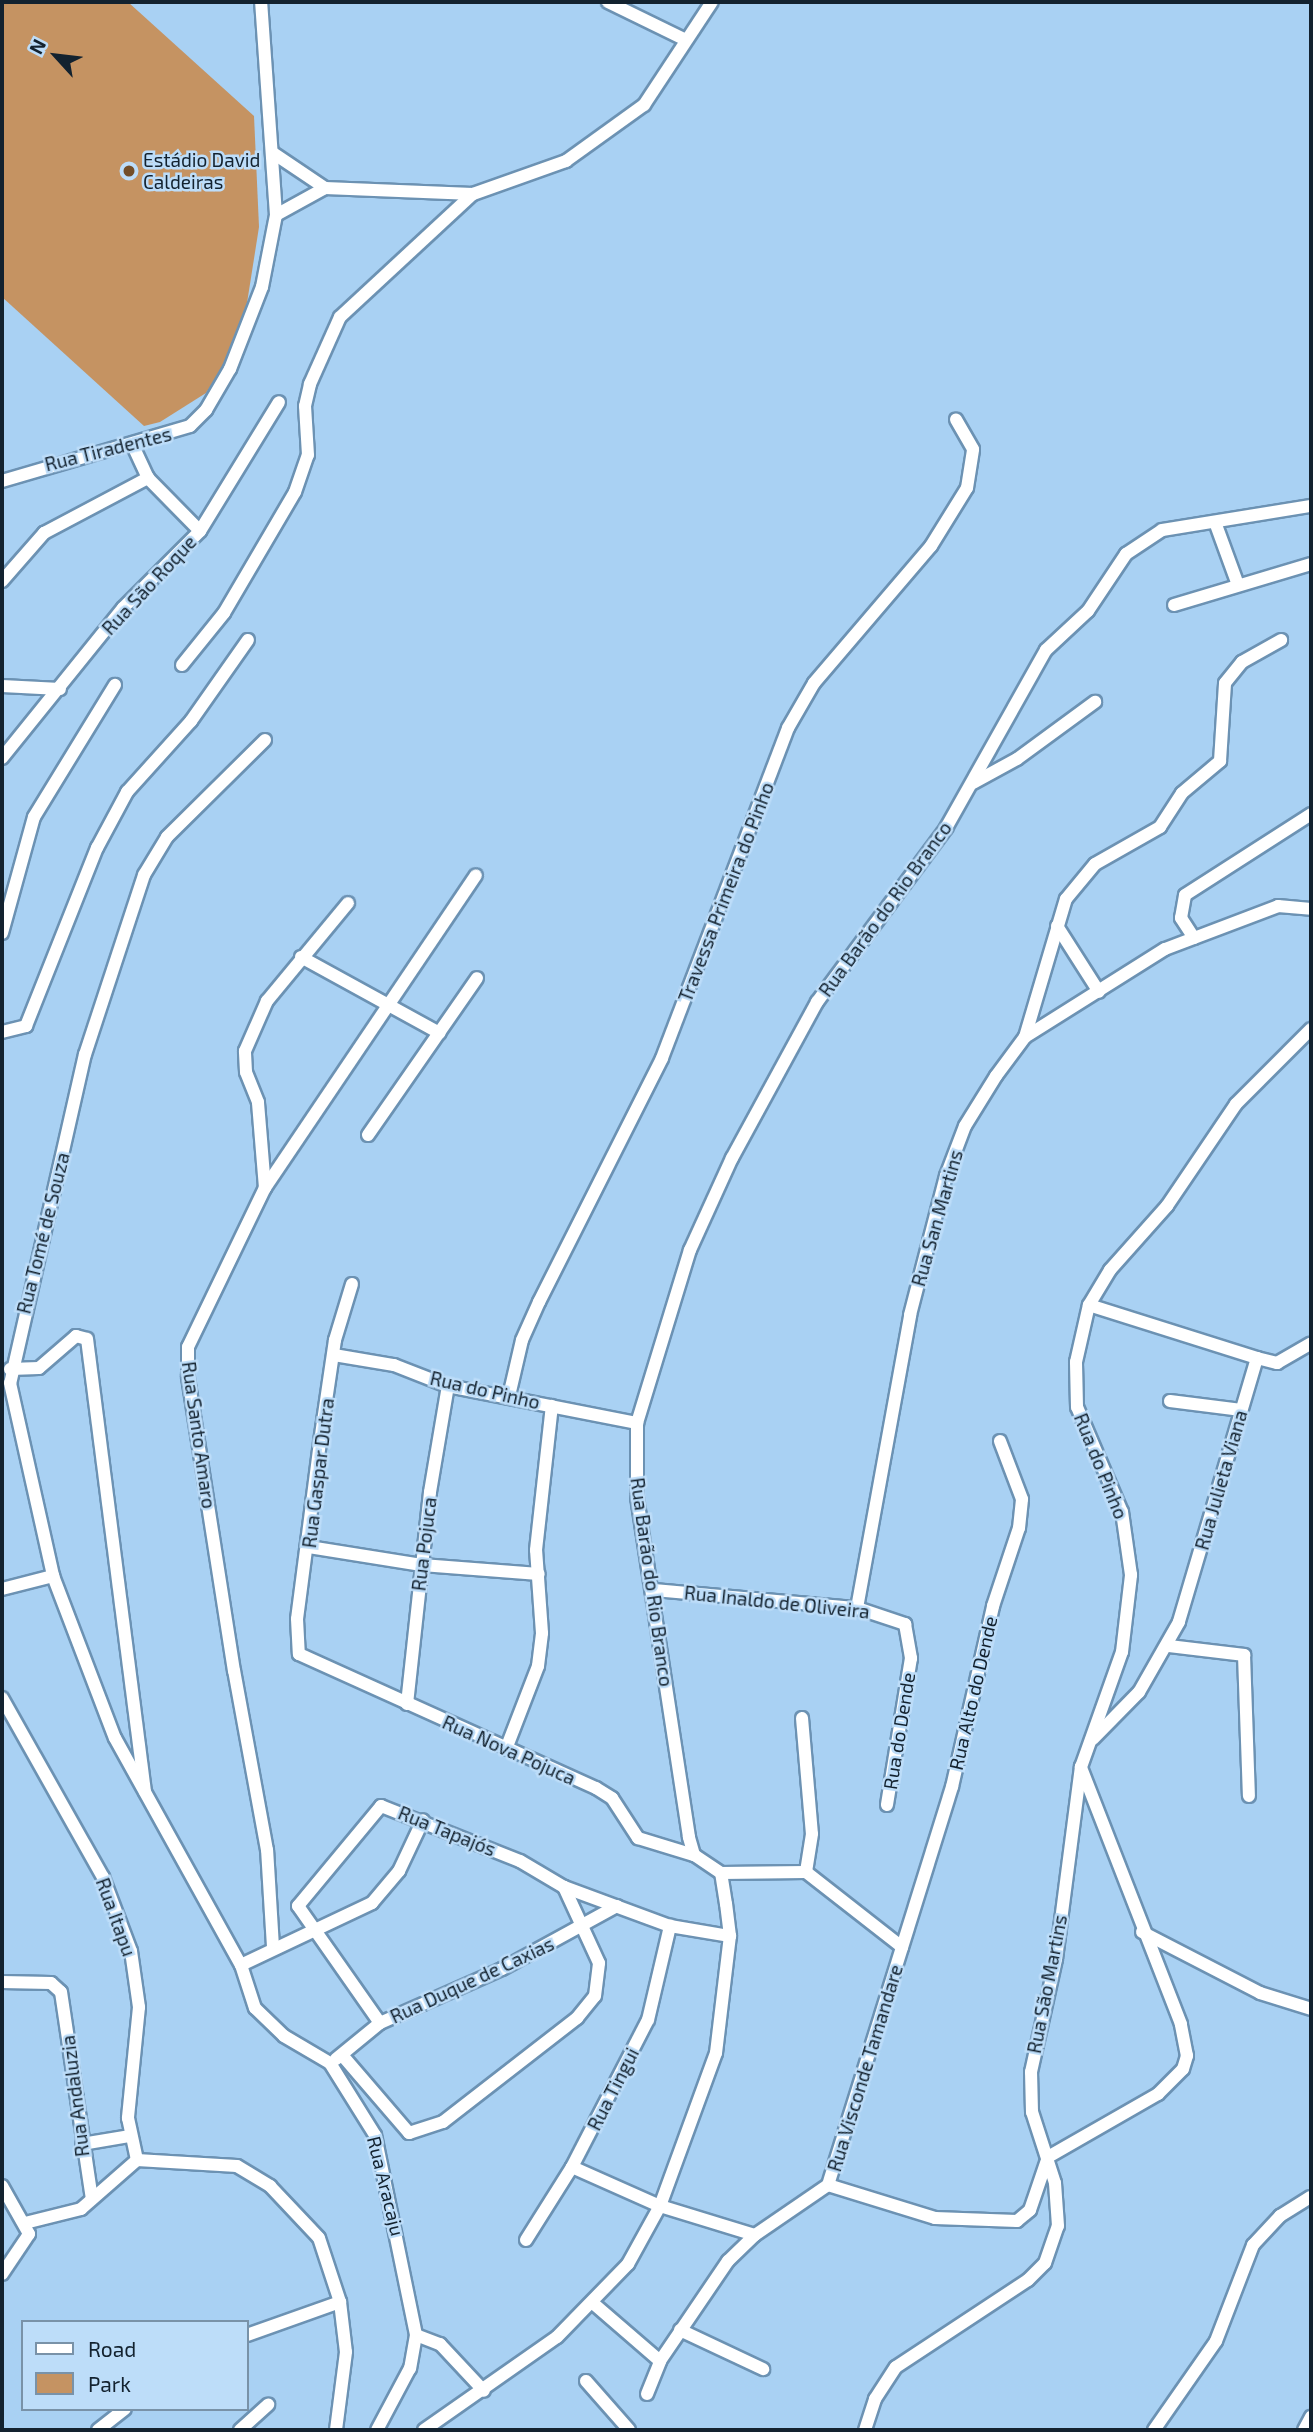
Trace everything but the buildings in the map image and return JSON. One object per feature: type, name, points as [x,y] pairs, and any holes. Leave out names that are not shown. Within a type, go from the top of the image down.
[{"type":"street","name":"Rua Tiradentes","points":[[2,481],[133,446],[190,426],[206,410],[247,333],[276,215],[261,2]]},
{"type":"street","points":[[608,2],[684,39]]},
{"type":"street","points":[[272,153],[325,188],[473,194],[531,177],[610,134],[644,105],[684,39],[712,2]]},
{"type":"street","points":[[276,215],[325,188]]},
{"type":"street","points":[[182,665],[224,613],[296,492],[308,455],[304,406],[310,384],[340,317],[473,194]]},
{"type":"street","points":[[200,531],[279,402]]},
{"type":"street","name":"Travessa Primeira do Pinho","points":[[509,1396],[522,1340],[539,1302],[662,1058],[788,728],[814,683],[923,555],[967,488],[973,449],[956,419]]},
{"type":"street","name":"Rua São Roque","points":[[2,758],[123,608],[200,531],[148,478],[133,446]]},
{"type":"street","points":[[2,581],[44,533],[148,478]]},
{"type":"street","name":"Rua Barão do Rio Branco","points":[[694,1855],[654,1590],[637,1498],[637,1423],[690,1250],[732,1158],[817,1002],[973,783],[1053,640],[1088,611],[1126,554],[1162,530],[1311,506]]},
{"type":"street","points":[[1215,522],[1237,582]]},
{"type":"street","points":[[1174,605],[1237,582],[1311,564]]},
{"type":"street","points":[[2,1032],[26,1026],[97,848],[127,792],[191,721],[248,640]]},
{"type":"street","points":[[1025,1037],[1057,926],[1076,883],[1102,860],[1160,827],[1182,793],[1220,761],[1225,683],[1242,662],[1281,640]]},
{"type":"street","points":[[2,933],[34,817],[115,685]]},
{"type":"street","points":[[2,686],[60,689]]},
{"type":"street","points":[[973,783],[1017,759],[1095,702]]},
{"type":"street","name":"Rua Tomé de Souza","points":[[146,1802],[115,1738],[53,1576],[6,1382],[85,1054],[145,875],[167,837],[265,740]]},
{"type":"street","points":[[1194,938],[1181,918],[1185,895],[1311,814]]},
{"type":"street","name":"Rua Santo Amaro","points":[[273,1947],[267,1850],[187,1359],[198,1318],[265,1188],[384,1005],[476,875]]},
{"type":"street","points":[[265,1188],[258,1102],[246,1072],[245,1051],[267,1002],[301,957],[348,903]]},
{"type":"street","name":"Rua San Martins","points":[[857,1608],[910,1315],[946,1176],[965,1126],[1025,1037],[1165,949],[1278,905],[1311,909]]},
{"type":"street","points":[[1057,926],[1099,992]]},
{"type":"street","points":[[301,957],[439,1033]]},
{"type":"street","points":[[368,1136],[477,978]]},
{"type":"street","name":"Rua do Pinho","points":[[1081,1767],[1122,1652],[1131,1575],[1122,1512],[1077,1407],[1076,1362],[1088,1305],[1110,1270],[1167,1206],[1236,1104],[1311,1029]]},
{"type":"street","name":"Rua Gaspar Dutra","points":[[306,1660],[296,1639],[334,1355],[352,1284]]},
{"type":"street","points":[[1088,1305],[1277,1363],[1311,1343]]},
{"type":"street","points":[[10,1369],[39,1368],[76,1336],[87,1339],[146,1802]]},
{"type":"street","name":"Rua do Pinho","points":[[334,1355],[394,1365],[448,1385],[637,1423]]},
{"type":"street","name":"Rua Julieta Viana","points":[[1087,1745],[1139,1692],[1169,1646],[1257,1358]]},
{"type":"street","name":"Rua Pojuca","points":[[407,1704],[422,1565],[448,1385]]},
{"type":"street","points":[[1170,1401],[1241,1410]]},
{"type":"street","points":[[506,1749],[538,1666],[538,1524],[552,1406]]},
{"type":"street","name":"Rua Alto do Dende","points":[[902,1947],[958,1762],[993,1606],[1019,1528],[1021,1499],[1000,1441]]},
{"type":"street","points":[[309,1547],[422,1565],[539,1574]]},
{"type":"street","points":[[2,1589],[53,1576]]},
{"type":"street","name":"Rua Inaldo de Oliveira","points":[[654,1590],[857,1608],[905,1624],[911,1658]]},
{"type":"street","points":[[1169,1646],[1244,1655],[1249,1796]]},
{"type":"street","name":"Rua do Dende","points":[[887,1805],[911,1658]]},
{"type":"street","name":"Rua Nova Pojuca","points":[[306,1660],[612,1798],[648,1844],[694,1855]]},
{"type":"street","name":"Rua Itapu","points":[[2,1698],[103,1877],[131,1951],[139,2007],[130,2136],[136,2160]]},
{"type":"street","points":[[802,1718],[812,1834],[806,1872]]},
{"type":"street","points":[[828,2185],[919,2215],[1007,2223],[1025,2218],[1048,2157],[1158,2094],[1187,2056],[1181,2024],[1142,1932],[1106,1822],[1081,1767]]},
{"type":"street","name":"Rua São Martins","points":[[865,2430],[883,2384],[904,2359],[1028,2280],[1045,2263],[1053,2246],[1059,2204],[1048,2157],[1032,2112],[1031,2072],[1056,1959],[1081,1767]]},
{"type":"street","name":"Rua Aracaju","points":[[146,1802],[241,1965],[247,1991],[270,2024],[330,2063],[375,2135],[416,2334],[410,2368],[377,2430]]},
{"type":"street","name":"Rua Tapajós","points":[[380,2023],[298,1910],[300,1901],[370,1812],[389,1807],[423,1820],[564,1887],[670,1926],[730,1936]]},
{"type":"street","points":[[241,1965],[273,1947],[313,1934],[357,1914],[379,1895],[399,1871],[423,1820]]},
{"type":"street","points":[[694,1855],[721,1873],[806,1872],[902,1947]]},
{"type":"street","points":[[424,2430],[484,2391],[594,2304],[628,2264],[660,2206],[716,2053],[730,1936],[721,1873]]},
{"type":"street","points":[[342,2054],[409,2133],[443,2122],[589,2004],[602,1974],[564,1887]]},
{"type":"street","name":"Rua Duque de Caxias","points":[[330,2063],[380,2023],[583,1928],[617,1906]]},
{"type":"street","name":"Rua Tingui","points":[[526,2239],[572,2166],[648,2020],[670,1926]]},
{"type":"street","points":[[1142,1932],[1259,1993],[1311,2009]]},
{"type":"street","name":"Rua Visconde Tamandare","points":[[647,2394],[660,2361],[718,2273],[754,2235],[828,2185],[902,1947]]},
{"type":"street","name":"Rua Andaluzia","points":[[2,1982],[51,1983],[61,1992],[92,2199]]},
{"type":"street","points":[[82,2144],[130,2136]]},
{"type":"street","points":[[25,2223],[74,2212],[136,2160],[222,2163],[270,2186],[319,2238],[340,2302],[346,2361],[336,2430]]},
{"type":"street","points":[[572,2166],[660,2206],[754,2235]]},
{"type":"street","points":[[2,2186],[25,2223],[28,2242],[2,2274]]},
{"type":"street","points":[[1154,2430],[1216,2341],[1253,2245],[1280,2216],[1311,2197]]},
{"type":"street","points":[[248,2334],[340,2302]]},
{"type":"street","points":[[594,2304],[660,2361]]},
{"type":"street","points":[[680,2330],[763,2369]]},
{"type":"street","points":[[416,2334],[440,2344],[484,2391]]},
{"type":"street","points":[[586,2381],[629,2430]]},
{"type":"street","points":[[240,2430],[268,2405]]},
{"type":"street","points":[[100,2430],[123,2411]]},
{"type":"street","points":[[1304,2430],[1311,2417]]},
{"type":"green space","name":"Estádio David Caldeiras","points":[[2,2],[128,2],[254,116],[259,227],[247,303],[223,367],[206,393],[160,422],[144,426],[2,297]]},
{"type":"place","name":"Estádio David Caldeiras","points":[[129,171]]}]
